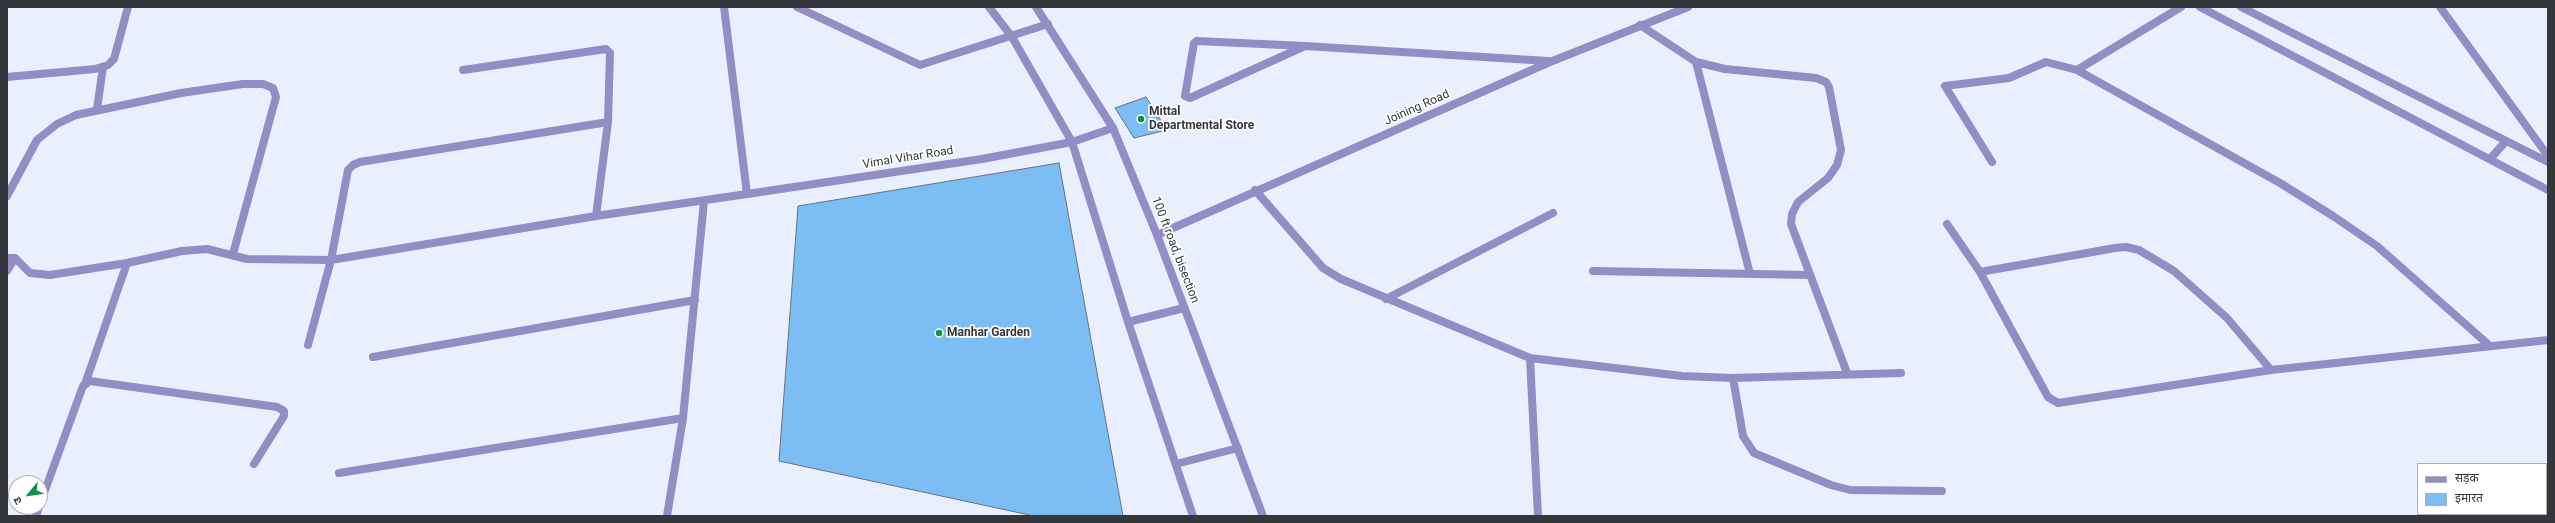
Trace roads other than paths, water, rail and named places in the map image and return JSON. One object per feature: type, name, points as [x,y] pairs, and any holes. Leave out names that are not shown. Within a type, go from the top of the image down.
[{"type":"street","points":[[7,77],[104,67],[114,59],[128,7]]},
{"type":"street","points":[[724,7],[747,194]]},
{"type":"street","points":[[797,7],[920,65],[1012,37],[1048,24]]},
{"type":"street","points":[[989,7],[1012,37],[1072,142],[1128,322],[1193,516]]},
{"type":"street","name":"100 ft road, bisection","points":[[1036,7],[1113,128],[1157,235],[1263,516]]},
{"type":"street","name":"Joining Road","points":[[1157,235],[1255,190],[1550,62],[1688,7]]},
{"type":"street","points":[[2077,70],[2181,7]]},
{"type":"street","points":[[2200,7],[2548,190]]},
{"type":"street","points":[[2241,7],[2548,162]]},
{"type":"street","points":[[2440,7],[2548,156]]},
{"type":"street","points":[[1640,25],[1696,62],[1725,69],[1816,78],[1826,82],[1829,87],[1841,150],[1837,166],[1828,178],[1798,202],[1792,214],[1791,224],[1847,373]]},
{"type":"street","points":[[1305,46],[1190,98],[1185,96],[1195,42],[1305,46],[1550,62]]},
{"type":"street","points":[[463,70],[606,49],[610,54],[608,122],[596,216]]},
{"type":"street","points":[[1696,62],[1750,274]]},
{"type":"street","points":[[1992,162],[1945,86],[2009,78],[2046,62],[2077,70],[2213,145],[2333,216],[2377,246],[2490,346]]},
{"type":"street","points":[[97,109],[104,67]]},
{"type":"street","points":[[7,196],[37,140],[57,124],[97,109],[243,84],[263,84],[273,88],[276,97],[233,254]]},
{"type":"street","points":[[308,345],[331,260],[348,170],[353,165],[360,162],[608,122]]},
{"type":"street","name":"Vimal Vihar Road","points":[[11,258],[30,273],[50,275],[126,263],[182,251],[201,249],[233,254],[247,259],[331,260],[596,216],[982,159],[1072,142],[1113,128]]},
{"type":"street","points":[[2490,159],[2506,141]]},
{"type":"street","points":[[1255,190],[1323,268],[1341,279],[1530,358],[1682,376],[1733,378],[1847,373],[1901,373]]},
{"type":"street","points":[[667,516],[683,418],[704,201]]},
{"type":"street","points":[[1386,299],[1553,212]]},
{"type":"street","points":[[1947,224],[1980,272],[2048,397],[2058,403],[2271,370],[2548,340]]},
{"type":"street","points":[[1980,272],[2115,248],[2139,250],[2174,271],[2227,318],[2271,370]]},
{"type":"street","points":[[7,271],[11,258]]},
{"type":"street","points":[[48,484],[112,311],[126,263]]},
{"type":"street","points":[[1593,271],[1810,275]]},
{"type":"street","points":[[373,357],[695,300]]},
{"type":"street","points":[[1128,322],[1184,308]]},
{"type":"street","points":[[1530,358],[1538,516]]},
{"type":"street","points":[[1733,378],[1743,436],[1754,453],[1831,485],[1850,490],[1942,491]]},
{"type":"street","points":[[85,384],[94,380],[277,406],[284,411],[284,416],[254,464]]},
{"type":"street","points":[[339,473],[683,418]]},
{"type":"street","points":[[1176,464],[1238,448]]},
{"type":"place","name":"Mittal Departmental Store","points":[[1141,119]]},
{"type":"place","name":"Manhar Garden","points":[[939,333]]}]
